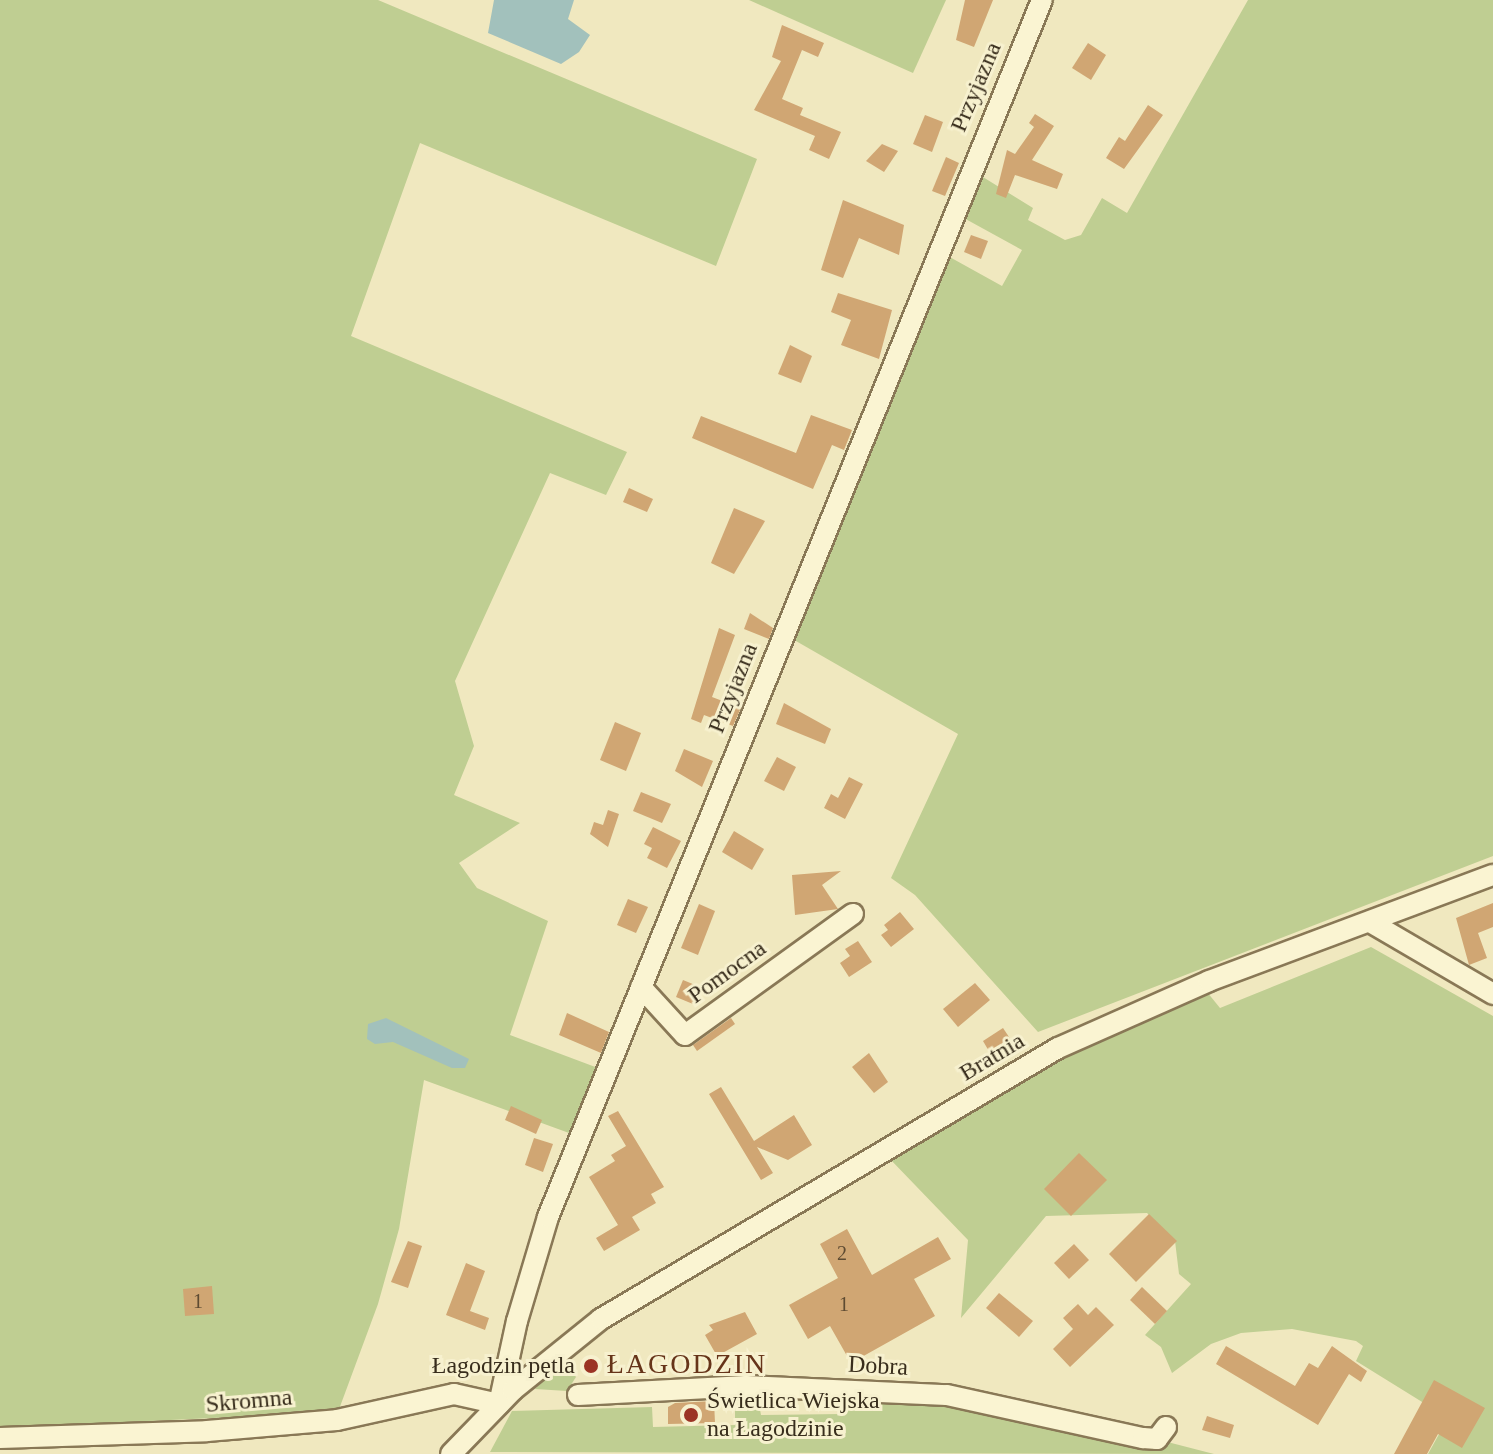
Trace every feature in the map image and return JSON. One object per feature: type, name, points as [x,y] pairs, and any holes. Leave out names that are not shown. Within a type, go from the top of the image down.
[{"type":"street","name":"Przyjazna","points":[[499,1404],[517,1321],[548,1217],[1042,0]]},
{"type":"street","name":"Bratnia","points":[[459,1451],[499,1404],[601,1319],[1058,1048],[1209,981],[1493,875]]},
{"type":"street","name":"Pomocna","points":[[641,987],[685,1035],[853,914]]},
{"type":"street","points":[[1370,922],[1493,994]]},
{"type":"street","name":"Dobra","points":[[578,1395],[746,1386],[947,1395],[1143,1438],[1157,1439],[1166,1427]]},
{"type":"street","name":"Skromna","points":[[0,1438],[207,1431],[337,1420],[454,1394],[499,1404]]},
{"type":"green space","points":[[0,0],[378,0],[757,159],[716,266],[420,143],[351,336],[627,452],[606,495],[550,473],[455,681],[474,746],[454,795],[520,823],[459,863],[477,888],[548,921],[510,1035],[606,1071],[580,1137],[424,1080],[399,1229],[378,1304],[338,1412],[0,1428]]},
{"type":"green space","points":[[749,0],[946,0],[913,73]]},
{"type":"green space","points":[[1248,0],[1493,0],[1493,856],[1038,1032],[915,895],[891,878],[958,734],[782,633],[937,250],[1002,286],[1022,250],[951,211],[970,169],[1033,208],[1028,220],[1065,240],[1081,235],[1102,198],[1127,213]]},
{"type":"green space","points":[[1371,947],[1493,1016],[1493,1454],[1428,1454],[1448,1418],[1356,1361],[1363,1346],[1356,1341],[1292,1329],[1241,1333],[1211,1344],[1172,1373],[1161,1347],[1145,1335],[1191,1284],[1179,1274],[1175,1241],[1147,1213],[1046,1216],[961,1318],[968,1240],[889,1158],[1081,1049],[1207,992],[1220,1008]]},
{"type":"green space","points":[[566,1364],[576,1377],[567,1391],[535,1389],[558,1365]]},
{"type":"green space","points":[[735,1397],[758,1398],[761,1415],[842,1414],[844,1397],[959,1403],[985,1415],[1152,1438],[1214,1454],[490,1452],[512,1411],[652,1407],[653,1427],[735,1425]]},
{"type":"water","points":[[494,0],[574,0],[568,19],[590,35],[579,52],[561,64],[488,33]]},
{"type":"water","points":[[386,1018],[469,1059],[465,1068],[452,1068],[393,1042],[375,1044],[367,1039],[368,1024]]},
{"type":"building","points":[[965,0],[993,0],[974,47],[956,40]]},
{"type":"building","points":[[782,25],[824,43],[818,57],[802,50],[782,99],[803,108],[800,115],[841,132],[829,159],[809,150],[815,136],[754,110],[781,61],[772,57]]},
{"type":"building","points":[[1088,43],[1106,55],[1091,80],[1072,68]]},
{"type":"building","points":[[1148,105],[1163,115],[1124,169],[1106,158],[1119,137],[1125,141]]},
{"type":"building","points":[[1035,114],[1054,126],[1032,160],[1063,174],[1057,189],[1015,175],[1006,198],[996,194],[1007,150],[1015,154],[1034,127],[1029,123]]},
{"type":"building","points":[[925,115],[943,122],[932,152],[913,144]]},
{"type":"building","points":[[882,144],[898,151],[884,172],[866,161]]},
{"type":"building","points":[[946,157],[959,163],[945,196],[932,191]]},
{"type":"building","points":[[843,200],[904,225],[899,255],[859,238],[843,278],[821,270]]},
{"type":"building","points":[[971,235],[988,241],[981,259],[964,252]]},
{"type":"building","points":[[838,293],[892,310],[879,359],[841,345],[851,320],[831,312]]},
{"type":"building","points":[[790,345],[812,356],[801,383],[778,374]]},
{"type":"building","points":[[811,415],[852,430],[844,450],[832,445],[813,489],[692,438],[701,416],[796,453]]},
{"type":"building","points":[[629,488],[653,499],[647,512],[623,502]]},
{"type":"building","points":[[734,508],[765,521],[734,574],[711,563]]},
{"type":"building","points":[[750,613],[773,628],[769,639],[744,629]]},
{"type":"building","points":[[719,628],[735,635],[712,697],[741,708],[733,726],[704,715],[701,723],[691,719]]},
{"type":"building","points":[[784,703],[831,729],[825,744],[776,724]]},
{"type":"building","points":[[615,722],[641,733],[626,771],[600,760]]},
{"type":"building","points":[[684,749],[713,761],[702,787],[675,771]]},
{"type":"building","points":[[777,757],[796,767],[784,791],[764,781]]},
{"type":"building","points":[[849,777],[863,784],[845,819],[824,808],[831,794],[838,798]]},
{"type":"building","points":[[641,792],[671,804],[662,823],[633,811]]},
{"type":"building","points":[[608,810],[619,814],[608,847],[590,834],[594,822],[603,825]]},
{"type":"building","points":[[653,827],[681,841],[667,868],[647,858],[652,848],[644,844]]},
{"type":"building","points":[[734,831],[764,849],[752,870],[722,852]]},
{"type":"building","points":[[841,871],[822,885],[838,909],[795,915],[792,875]]},
{"type":"building","points":[[628,899],[648,907],[636,933],[617,925]]},
{"type":"building","points":[[1493,903],[1493,927],[1478,933],[1487,958],[1469,965],[1456,918]]},
{"type":"building","points":[[699,904],[715,911],[698,955],[681,948]]},
{"type":"building","points":[[900,912],[914,929],[891,947],[881,935],[888,930],[884,925]]},
{"type":"building","points":[[858,941],[872,962],[849,977],[840,963],[850,956],[845,949]]},
{"type":"building","points":[[683,980],[700,987],[693,1004],[676,997]]},
{"type":"building","points":[[975,983],[990,1000],[958,1027],[943,1009]]},
{"type":"building","points":[[567,1013],[609,1032],[601,1053],[559,1035]]},
{"type":"building","points":[[731,1018],[735,1024],[697,1051],[693,1045]]},
{"type":"building","points":[[1003,1028],[1011,1040],[990,1053],[983,1041]]},
{"type":"building","points":[[869,1053],[888,1082],[874,1093],[852,1067]]},
{"type":"building","points":[[721,1087],[754,1141],[794,1115],[812,1145],[788,1160],[757,1147],[773,1173],[761,1180],[709,1094]]},
{"type":"building","points":[[511,1106],[542,1120],[536,1134],[505,1120]]},
{"type":"building","points":[[618,1111],[664,1187],[651,1194],[656,1203],[632,1217],[640,1230],[604,1251],[596,1238],[618,1225],[589,1177],[615,1161],[611,1155],[626,1146],[608,1116]]},
{"type":"building","points":[[534,1138],[553,1144],[543,1172],[525,1165]]},
{"type":"building","points":[[1079,1153],[1107,1180],[1071,1216],[1044,1189]]},
{"type":"building","points":[[1149,1214],[1177,1241],[1136,1282],[1109,1254]]},
{"type":"building","points":[[847,1229],[872,1275],[938,1237],[951,1259],[914,1279],[935,1316],[851,1363],[830,1326],[808,1339],[789,1305],[838,1278],[820,1244]]},
{"type":"building","points":[[408,1241],[422,1246],[408,1288],[391,1282]]},
{"type":"building","points":[[1074,1244],[1089,1260],[1069,1279],[1054,1263]]},
{"type":"building","points":[[466,1263],[485,1271],[470,1311],[489,1318],[485,1330],[446,1315]]},
{"type":"building","points":[[212,1286],[214,1314],[185,1316],[183,1289]]},
{"type":"building","points":[[1142,1287],[1167,1311],[1155,1324],[1130,1300]]},
{"type":"building","points":[[999,1293],[1033,1321],[1019,1337],[986,1308]]},
{"type":"building","points":[[1078,1304],[1088,1315],[1096,1307],[1114,1325],[1070,1367],[1053,1349],[1073,1329],[1063,1318]]},
{"type":"building","points":[[745,1312],[757,1334],[717,1356],[705,1335],[713,1330],[709,1325]]},
{"type":"building","points":[[1226,1346],[1295,1386],[1309,1363],[1318,1368],[1332,1346],[1367,1371],[1361,1382],[1349,1374],[1318,1425],[1216,1364]]},
{"type":"building","points":[[1434,1380],[1485,1408],[1462,1448],[1438,1434],[1427,1454],[1394,1454]]},
{"type":"building","name":"Świetlica Wiejska na Łagodzinie","points":[[714,1401],[715,1423],[668,1424],[668,1407],[675,1403]]},
{"type":"building","points":[[1207,1416],[1234,1425],[1230,1438],[1202,1430]]},
{"type":"place","name":"Łagodzin pętla","points":[[591,1366]]},
{"type":"place","name":"Świetlica Wiejska na Łagodzinie","points":[[691,1415]]},
{"type":"district","name":"ŁAGODZIN","points":[[687,1364]]}]
